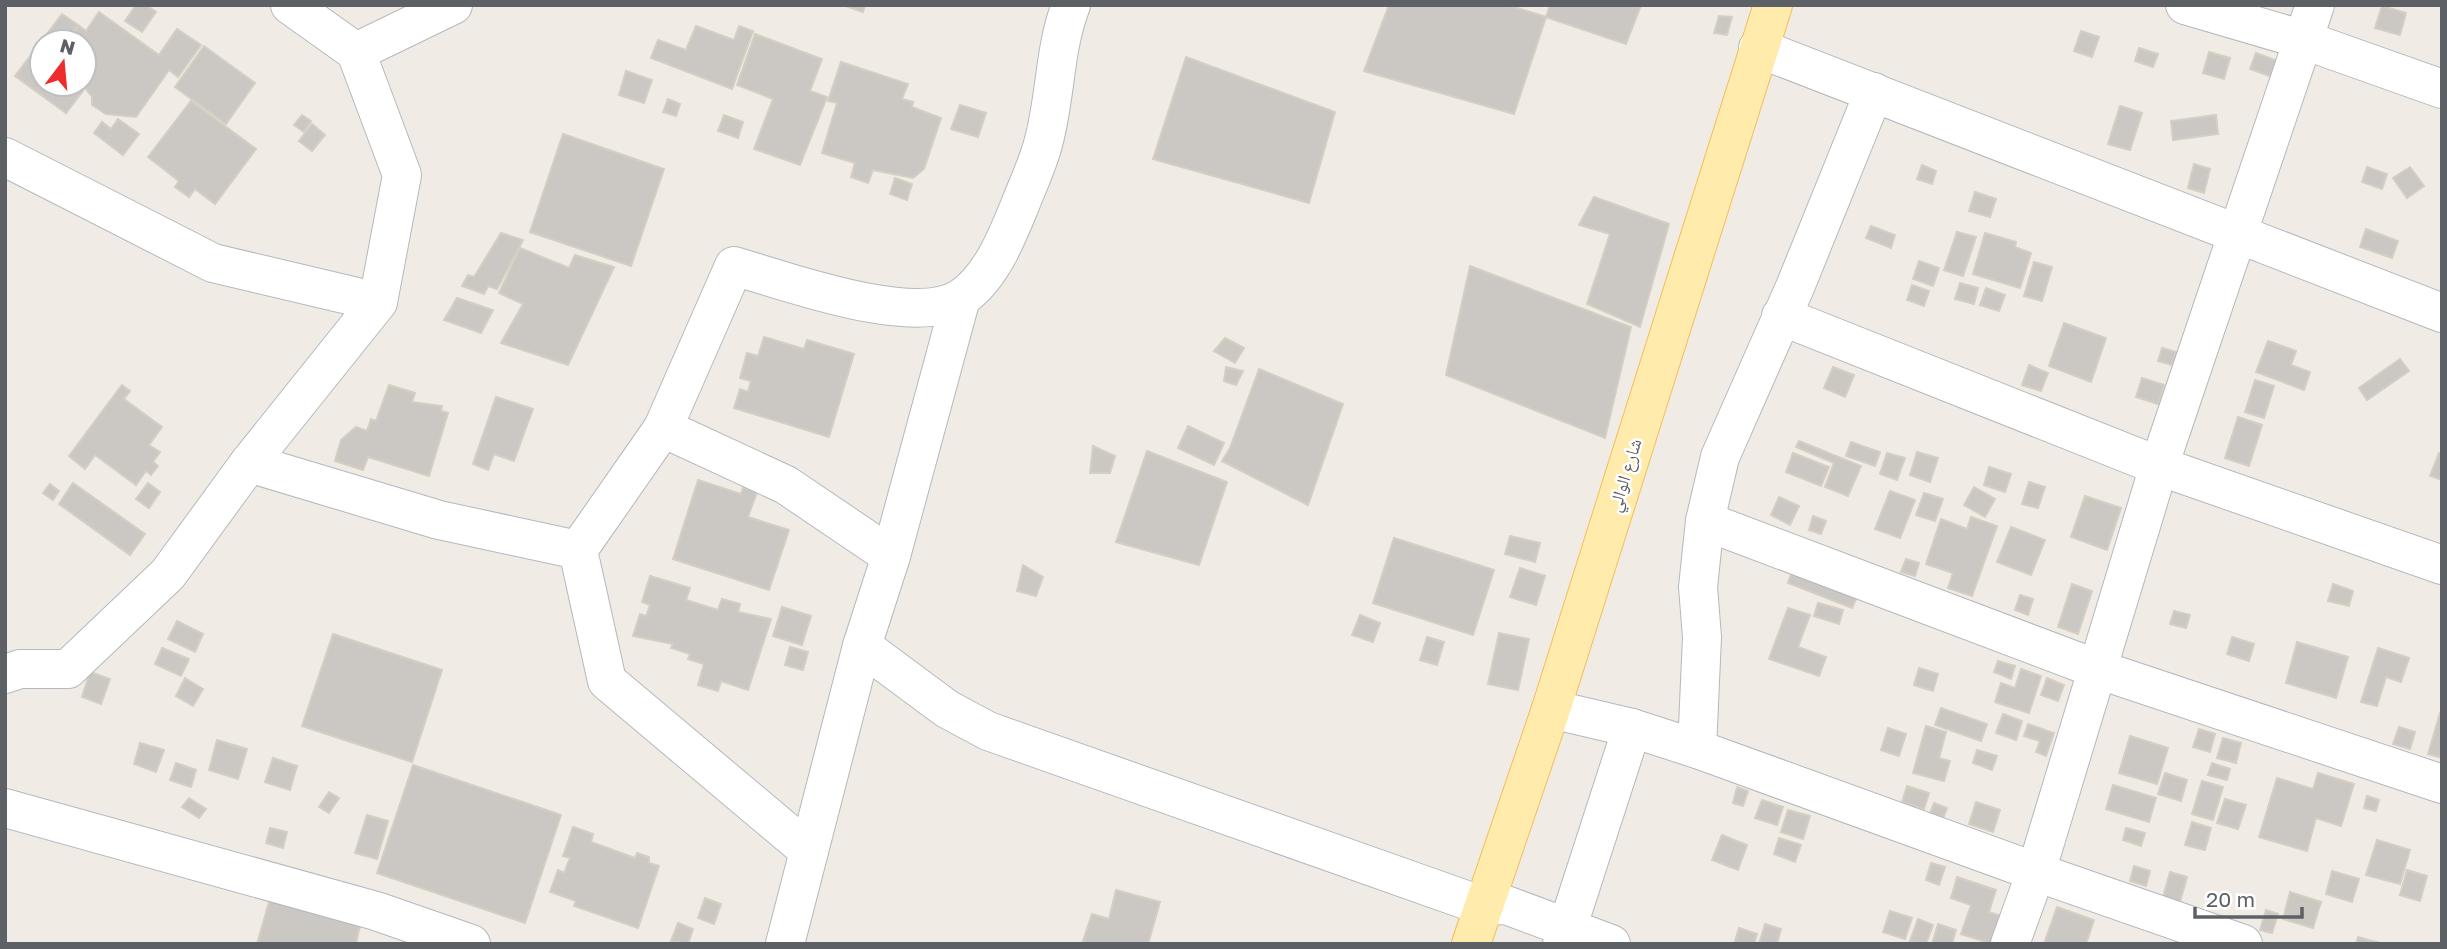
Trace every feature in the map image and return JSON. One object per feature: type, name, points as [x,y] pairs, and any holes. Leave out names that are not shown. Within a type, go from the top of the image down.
[{"type":"main road","name":"شارع الوالي","points":[[1471,944],[1494,905],[1551,709],[1773,5]]},
{"type":"street","points":[[10,680],[68,669],[168,574],[249,463],[378,302],[402,175],[356,52],[290,5]]},
{"type":"street","points":[[356,52],[453,5]]},
{"type":"street","points":[[809,851],[607,681],[578,550],[663,428],[734,266],[880,306],[937,307],[961,298],[988,272],[1012,226],[1040,153],[1060,32],[1071,5]]},
{"type":"street","points":[[2185,5],[2309,23],[2442,89]]},
{"type":"street","points":[[2010,944],[2036,873],[2159,467],[2309,23]]},
{"type":"street","points":[[1758,48],[2442,313]]},
{"type":"street","points":[[1697,749],[1702,637],[1698,587],[1706,521],[1720,457],[1782,316],[1874,92]]},
{"type":"street","points":[[5,157],[213,263],[378,302]]},
{"type":"street","points":[[785,944],[862,646],[891,556],[961,298]]},
{"type":"street","points":[[1782,316],[2159,467],[2442,565]]},
{"type":"street","points":[[663,428],[786,485],[891,556]]},
{"type":"street","points":[[249,463],[439,520],[578,550]]},
{"type":"street","points":[[1706,521],[2097,669],[2442,784]]},
{"type":"street","points":[[862,646],[947,709],[988,731],[1560,930],[1611,944]]},
{"type":"street","points":[[1551,709],[1632,728],[1697,749],[2036,873],[2243,944]]},
{"type":"street","points":[[1560,930],[1632,728]]},
{"type":"street","points":[[5,808],[376,911],[471,944]]},
{"type":"building","points":[[136,5],[146,5],[156,12],[142,32],[125,21]]},
{"type":"building","points":[[843,5],[865,5],[863,12]]},
{"type":"building","points":[[1389,5],[1508,5],[1546,17],[1514,114],[1364,71]]},
{"type":"building","points":[[1550,5],[1641,5],[1626,44],[1546,17]]},
{"type":"building","points":[[2382,6],[2406,13],[2400,35],[2375,28]]},
{"type":"building","points":[[99,12],[159,55],[177,29],[201,45],[178,77],[169,70],[136,117],[106,114],[92,105],[92,98],[98,98],[98,28],[88,28]]},
{"type":"building","points":[[62,14],[78,25],[76,28],[51,28]]},
{"type":"building","points":[[1719,16],[1732,17],[1727,35],[1714,33]]},
{"type":"building","points":[[696,26],[734,40],[739,26],[753,31],[732,89],[651,58],[658,40],[686,50]]},
{"type":"building","points":[[2081,31],[2099,37],[2092,57],[2074,51]]},
{"type":"building","points":[[755,34],[822,59],[810,91],[827,97],[800,165],[754,149],[773,99],[737,85]]},
{"type":"building","points":[[204,46],[255,83],[226,124],[175,87]]},
{"type":"building","points":[[2139,48],[2158,54],[2153,67],[2135,61]]},
{"type":"building","points":[[2209,52],[2230,58],[2224,79],[2203,73]]},
{"type":"building","points":[[2256,53],[2283,63],[2277,79],[2250,69]]},
{"type":"building","points":[[1186,57],[1335,112],[1309,203],[1153,159]]},
{"type":"building","points":[[28,59],[28,85],[15,76]]},
{"type":"building","points":[[841,62],[908,84],[902,99],[913,102],[912,107],[941,118],[924,169],[913,178],[873,170],[868,183],[851,177],[855,163],[822,153],[837,103],[828,101]]},
{"type":"building","points":[[626,71],[652,80],[644,103],[619,95]]},
{"type":"building","points":[[45,98],[78,98],[66,113]]},
{"type":"building","points":[[668,99],[680,104],[676,116],[663,112]]},
{"type":"building","points":[[191,101],[256,149],[215,204],[195,189],[189,197],[175,187],[179,181],[148,157]]},
{"type":"building","points":[[960,105],[986,113],[978,137],[951,129]]},
{"type":"building","points":[[2120,106],[2142,113],[2130,150],[2108,144]]},
{"type":"building","points":[[302,115],[311,121],[304,132],[294,125]]},
{"type":"building","points":[[724,115],[743,122],[738,138],[718,131]]},
{"type":"building","points":[[2216,115],[2218,134],[2173,140],[2171,121]]},
{"type":"building","points":[[118,119],[139,134],[123,155],[94,133],[102,122],[111,129]]},
{"type":"building","points":[[312,124],[325,135],[312,151],[299,141]]},
{"type":"building","points":[[563,134],[664,169],[631,266],[530,232]]},
{"type":"building","points":[[2194,164],[2210,169],[2204,193],[2188,188]]},
{"type":"building","points":[[1922,165],[1936,171],[1932,184],[1917,179]]},
{"type":"building","points":[[2367,167],[2387,174],[2382,189],[2362,182]]},
{"type":"building","points":[[2410,167],[2424,186],[2407,198],[2393,178]]},
{"type":"building","points":[[895,178],[912,184],[907,200],[890,194]]},
{"type":"building","points":[[1975,192],[1996,199],[1990,217],[1969,211]]},
{"type":"building","points":[[1594,197],[1669,224],[1640,327],[1587,304],[1610,234],[1579,225]]},
{"type":"building","points":[[1871,226],[1895,235],[1891,248],[1866,238]]},
{"type":"building","points":[[2366,229],[2398,241],[2392,258],[2360,247]]},
{"type":"building","points":[[1957,232],[1976,237],[1963,276],[1944,270]]},
{"type":"building","points":[[501,233],[523,240],[497,289],[488,286],[484,294],[462,286],[468,275],[474,277]]},
{"type":"building","points":[[1985,233],[2016,242],[2015,247],[2031,253],[2020,288],[1973,274]]},
{"type":"building","points":[[520,248],[569,268],[575,255],[614,267],[568,365],[501,343],[523,304],[499,293]]},
{"type":"building","points":[[1919,261],[1939,268],[1933,286],[1913,279]]},
{"type":"building","points":[[2034,262],[2052,267],[2042,301],[2024,296]]},
{"type":"building","points":[[1470,266],[1631,327],[1605,438],[1446,375]]},
{"type":"building","points":[[1960,283],[1978,288],[1974,304],[1955,299]]},
{"type":"building","points":[[1912,285],[1929,291],[1924,306],[1907,300]]},
{"type":"building","points":[[1986,288],[2005,295],[1999,311],[1980,305]]},
{"type":"building","points":[[457,298],[493,310],[481,333],[444,320]]},
{"type":"building","points":[[2064,323],[2106,338],[2091,382],[2049,366]]},
{"type":"building","points":[[764,337],[804,349],[807,340],[854,354],[829,437],[734,408],[740,389],[748,392],[751,381],[740,378],[747,353],[758,356]]},
{"type":"building","points":[[1225,338],[1244,348],[1235,363],[1214,351]]},
{"type":"building","points":[[2268,341],[2296,351],[2291,365],[2310,372],[2304,390],[2256,372]]},
{"type":"building","points":[[2162,348],[2176,352],[2172,365],[2158,361]]},
{"type":"building","points":[[2400,359],[2409,371],[2367,400],[2359,388]]},
{"type":"building","points":[[2029,365],[2048,373],[2041,391],[2022,385]]},
{"type":"building","points":[[1226,367],[1243,371],[1236,385],[1224,381]]},
{"type":"building","points":[[1833,367],[1854,375],[1845,397],[1824,388]]},
{"type":"building","points":[[1259,369],[1343,404],[1308,505],[1222,461],[1230,448]]},
{"type":"building","points":[[2142,378],[2164,385],[2158,404],[2136,397]]},
{"type":"building","points":[[2255,380],[2274,386],[2264,418],[2245,412]]},
{"type":"building","points":[[122,385],[130,391],[124,399],[162,427],[149,445],[160,452],[153,462],[158,466],[151,475],[146,471],[136,485],[95,455],[85,469],[69,456]]},
{"type":"building","points":[[389,385],[415,393],[412,402],[442,406],[441,411],[448,413],[429,476],[368,457],[363,470],[335,461],[341,440],[356,427],[367,431],[371,419],[376,421]]},
{"type":"building","points":[[496,397],[533,409],[514,461],[494,454],[488,470],[473,464]]},
{"type":"building","points":[[2238,417],[2262,425],[2249,466],[2225,458]]},
{"type":"building","points":[[1188,426],[1224,443],[1214,465],[1178,448]]},
{"type":"building","points":[[1799,441],[1861,466],[1848,496],[1825,487],[1834,463],[1796,447]]},
{"type":"building","points":[[1851,442],[1880,452],[1875,466],[1846,456]]},
{"type":"building","points":[[1093,446],[1115,456],[1110,473],[1090,473]]},
{"type":"building","points":[[1147,451],[1227,482],[1199,565],[1116,542]]},
{"type":"building","points":[[1917,452],[1938,458],[1930,482],[1910,475]]},
{"type":"building","points":[[1793,453],[1829,467],[1821,486],[1786,472]]},
{"type":"building","points":[[1887,453],[1905,458],[1897,480],[1880,474]]},
{"type":"building","points":[[2439,453],[2442,455],[2442,480],[2430,476]]},
{"type":"building","points":[[1989,467],[2011,474],[2005,492],[1984,485]]},
{"type":"building","points":[[698,480],[741,494],[743,487],[757,492],[748,517],[789,530],[769,590],[673,559]]},
{"type":"building","points":[[2029,482],[2045,487],[2038,508],[2022,504]]},
{"type":"building","points":[[73,483],[145,534],[130,555],[59,504]]},
{"type":"building","points":[[148,483],[160,492],[149,508],[136,499]]},
{"type":"building","points":[[50,484],[59,491],[53,500],[43,493]]},
{"type":"building","points":[[1974,487],[1995,499],[1985,517],[1964,505]]},
{"type":"building","points":[[1890,491],[1915,500],[1900,538],[1875,529]]},
{"type":"building","points":[[1924,493],[1943,499],[1935,521],[1916,515]]},
{"type":"building","points":[[2085,496],[2121,508],[2107,550],[2071,537]]},
{"type":"building","points":[[1779,497],[1799,506],[1790,525],[1771,515]]},
{"type":"building","points":[[1813,516],[1826,521],[1821,534],[1809,530]]},
{"type":"building","points":[[1971,517],[1997,526],[1972,596],[1948,588],[1953,573],[1926,564],[1941,519],[1967,529]]},
{"type":"building","points":[[2011,527],[2045,540],[2031,575],[1997,562]]},
{"type":"building","points":[[1510,536],[1540,543],[1535,562],[1505,554]]},
{"type":"building","points":[[1394,538],[1494,570],[1473,635],[1373,603]]},
{"type":"building","points":[[1906,559],[1919,563],[1915,576],[1901,572]]},
{"type":"building","points":[[1023,565],[1043,577],[1036,596],[1017,591]]},
{"type":"building","points":[[1520,568],[1545,576],[1536,605],[1510,597]]},
{"type":"building","points":[[1793,569],[1858,595],[1852,608],[1788,583]]},
{"type":"building","points":[[650,576],[690,588],[686,600],[718,610],[722,599],[740,604],[738,612],[771,619],[748,690],[721,681],[718,691],[698,685],[704,664],[688,659],[690,654],[671,648],[673,644],[633,636],[640,614],[646,616],[650,605],[642,602]]},
{"type":"building","points":[[2072,584],[2092,591],[2078,634],[2058,627]]},
{"type":"building","points":[[2333,584],[2353,591],[2349,606],[2328,601]]},
{"type":"building","points":[[2020,595],[2033,599],[2028,615],[2015,610]]},
{"type":"building","points":[[1818,603],[1843,610],[1839,624],[1814,616]]},
{"type":"building","points":[[782,607],[811,616],[802,645],[773,636]]},
{"type":"building","points":[[1788,608],[1810,615],[1798,647],[1826,657],[1819,676],[1769,659]]},
{"type":"building","points":[[2174,611],[2190,615],[2186,628],[2170,624]]},
{"type":"building","points":[[1360,615],[1380,623],[1373,642],[1352,635]]},
{"type":"building","points":[[177,621],[203,634],[195,652],[168,639]]},
{"type":"building","points":[[1499,633],[1529,639],[1518,690],[1488,684]]},
{"type":"building","points":[[333,634],[442,670],[412,762],[302,726]]},
{"type":"building","points":[[1427,637],[1444,642],[1437,665],[1420,660]]},
{"type":"building","points":[[2232,637],[2254,644],[2249,661],[2227,654]]},
{"type":"building","points":[[2297,642],[2348,657],[2336,698],[2286,683]]},
{"type":"building","points":[[790,647],[808,652],[803,670],[785,665]]},
{"type":"building","points":[[162,648],[189,659],[181,676],[155,664]]},
{"type":"building","points":[[2378,648],[2409,658],[2401,682],[2386,677],[2377,706],[2361,702]]},
{"type":"building","points":[[1998,661],[2015,666],[2011,679],[1994,672]]},
{"type":"building","points":[[1919,668],[1938,674],[1933,691],[1914,685]]},
{"type":"building","points":[[2021,669],[2041,676],[2029,713],[1995,702],[2001,683],[2015,688]]},
{"type":"building","points":[[90,672],[110,679],[101,704],[82,697]]},
{"type":"building","points":[[185,678],[203,689],[193,706],[176,696]]},
{"type":"building","points":[[2047,678],[2064,685],[2058,701],[2041,695]]},
{"type":"building","points":[[1941,708],[1987,724],[1981,741],[1935,725]]},
{"type":"building","points":[[2440,713],[2442,714],[2442,758],[2428,754]]},
{"type":"building","points":[[2003,714],[2022,721],[2016,740],[1996,733]]},
{"type":"building","points":[[2028,724],[2054,733],[2046,756],[2036,752],[2040,741],[2024,736]]},
{"type":"building","points":[[1926,726],[1946,732],[1939,758],[1950,761],[1944,781],[1913,773]]},
{"type":"building","points":[[2399,727],[2415,732],[2410,749],[2393,744]]},
{"type":"building","points":[[1888,728],[1906,734],[1899,756],[1881,750]]},
{"type":"building","points":[[2199,729],[2215,734],[2210,752],[2193,747]]},
{"type":"building","points":[[2130,736],[2168,748],[2157,784],[2119,773]]},
{"type":"building","points":[[2223,738],[2241,743],[2236,763],[2217,758]]},
{"type":"building","points":[[217,740],[247,749],[238,779],[209,770]]},
{"type":"building","points":[[140,743],[164,750],[156,772],[134,764]]},
{"type":"building","points":[[1977,750],[1997,756],[1992,770],[1973,763]]},
{"type":"building","points":[[273,758],[297,766],[290,790],[265,782]]},
{"type":"building","points":[[176,763],[196,770],[191,787],[170,780]]},
{"type":"building","points":[[2212,763],[2230,769],[2227,780],[2208,775]]},
{"type":"building","points":[[413,765],[561,815],[525,923],[377,873]]},
{"type":"building","points":[[2165,773],[2187,780],[2181,801],[2158,794]]},
{"type":"building","points":[[2318,773],[2354,784],[2341,826],[2316,818],[2307,851],[2259,837],[2277,778],[2313,789]]},
{"type":"building","points":[[2202,781],[2223,787],[2213,820],[2192,814]]},
{"type":"building","points":[[2113,785],[2156,798],[2149,822],[2106,809]]},
{"type":"building","points":[[1907,786],[1929,793],[1924,809],[1902,802]]},
{"type":"building","points":[[1737,787],[1748,791],[1743,806],[1733,803]]},
{"type":"building","points":[[329,792],[339,798],[329,813],[319,807]]},
{"type":"building","points":[[2367,796],[2379,800],[2376,811],[2364,808]]},
{"type":"building","points":[[189,798],[206,809],[199,818],[182,807]]},
{"type":"building","points":[[2225,799],[2246,805],[2238,829],[2217,823]]},
{"type":"building","points":[[1762,800],[1783,807],[1777,825],[1755,818]]},
{"type":"building","points":[[1976,802],[2000,810],[1993,832],[1969,824]]},
{"type":"building","points":[[1934,803],[1947,808],[1943,819],[1929,816]]},
{"type":"building","points":[[1788,810],[1810,816],[1803,839],[1781,832]]},
{"type":"building","points":[[367,815],[388,821],[377,859],[355,853]]},
{"type":"building","points":[[2192,822],[2211,828],[2205,850],[2185,845]]},
{"type":"building","points":[[573,827],[593,834],[591,842],[635,858],[637,853],[649,857],[649,863],[659,866],[638,928],[574,906],[576,901],[550,892],[558,870],[564,873],[570,858],[563,856]]},
{"type":"building","points":[[270,828],[287,832],[283,848],[266,843]]},
{"type":"building","points":[[2126,828],[2145,833],[2141,846],[2123,840]]},
{"type":"building","points":[[1722,835],[1747,845],[1738,870],[1712,860]]},
{"type":"building","points":[[1779,838],[1801,845],[1795,862],[1774,854]]},
{"type":"building","points":[[2377,840],[2410,850],[2400,884],[2366,875]]},
{"type":"building","points":[[1931,863],[1945,867],[1939,885],[1926,880]]},
{"type":"building","points":[[2134,866],[2150,871],[2146,886],[2130,881]]},
{"type":"building","points":[[2407,870],[2427,876],[2420,901],[2400,895]]},
{"type":"building","points":[[2332,871],[2359,879],[2352,902],[2326,894]]},
{"type":"building","points":[[2170,872],[2187,877],[2180,902],[2163,897]]},
{"type":"building","points":[[1957,877],[1996,890],[1989,912],[2004,917],[1992,944],[1961,934],[1971,905],[1951,898]]},
{"type":"building","points":[[1116,890],[1160,902],[1148,944],[1082,944],[1092,914],[1109,919]]},
{"type":"building","points":[[2290,892],[2321,902],[2313,928],[2283,919]]},
{"type":"building","points":[[271,895],[360,925],[356,944],[257,944]]},
{"type":"building","points":[[705,898],[721,904],[714,924],[698,918]]},
{"type":"building","points":[[2057,907],[2094,920],[2086,944],[2044,944]]},
{"type":"building","points":[[2266,910],[2278,914],[2272,933],[2260,930]]},
{"type":"building","points":[[1890,911],[1912,918],[1905,939],[1883,932]]},
{"type":"building","points":[[1918,919],[1933,925],[1926,944],[1910,941]]},
{"type":"building","points":[[678,923],[693,929],[688,944],[671,941]]},
{"type":"building","points":[[1765,924],[1781,929],[1777,944],[1759,944]]},
{"type":"building","points":[[1938,924],[1956,930],[1952,944],[1932,944]]},
{"type":"building","points":[[1739,928],[1757,934],[1754,944],[1734,944]]},
{"type":"building","points":[[2358,937],[2380,943],[2356,944]]}]
